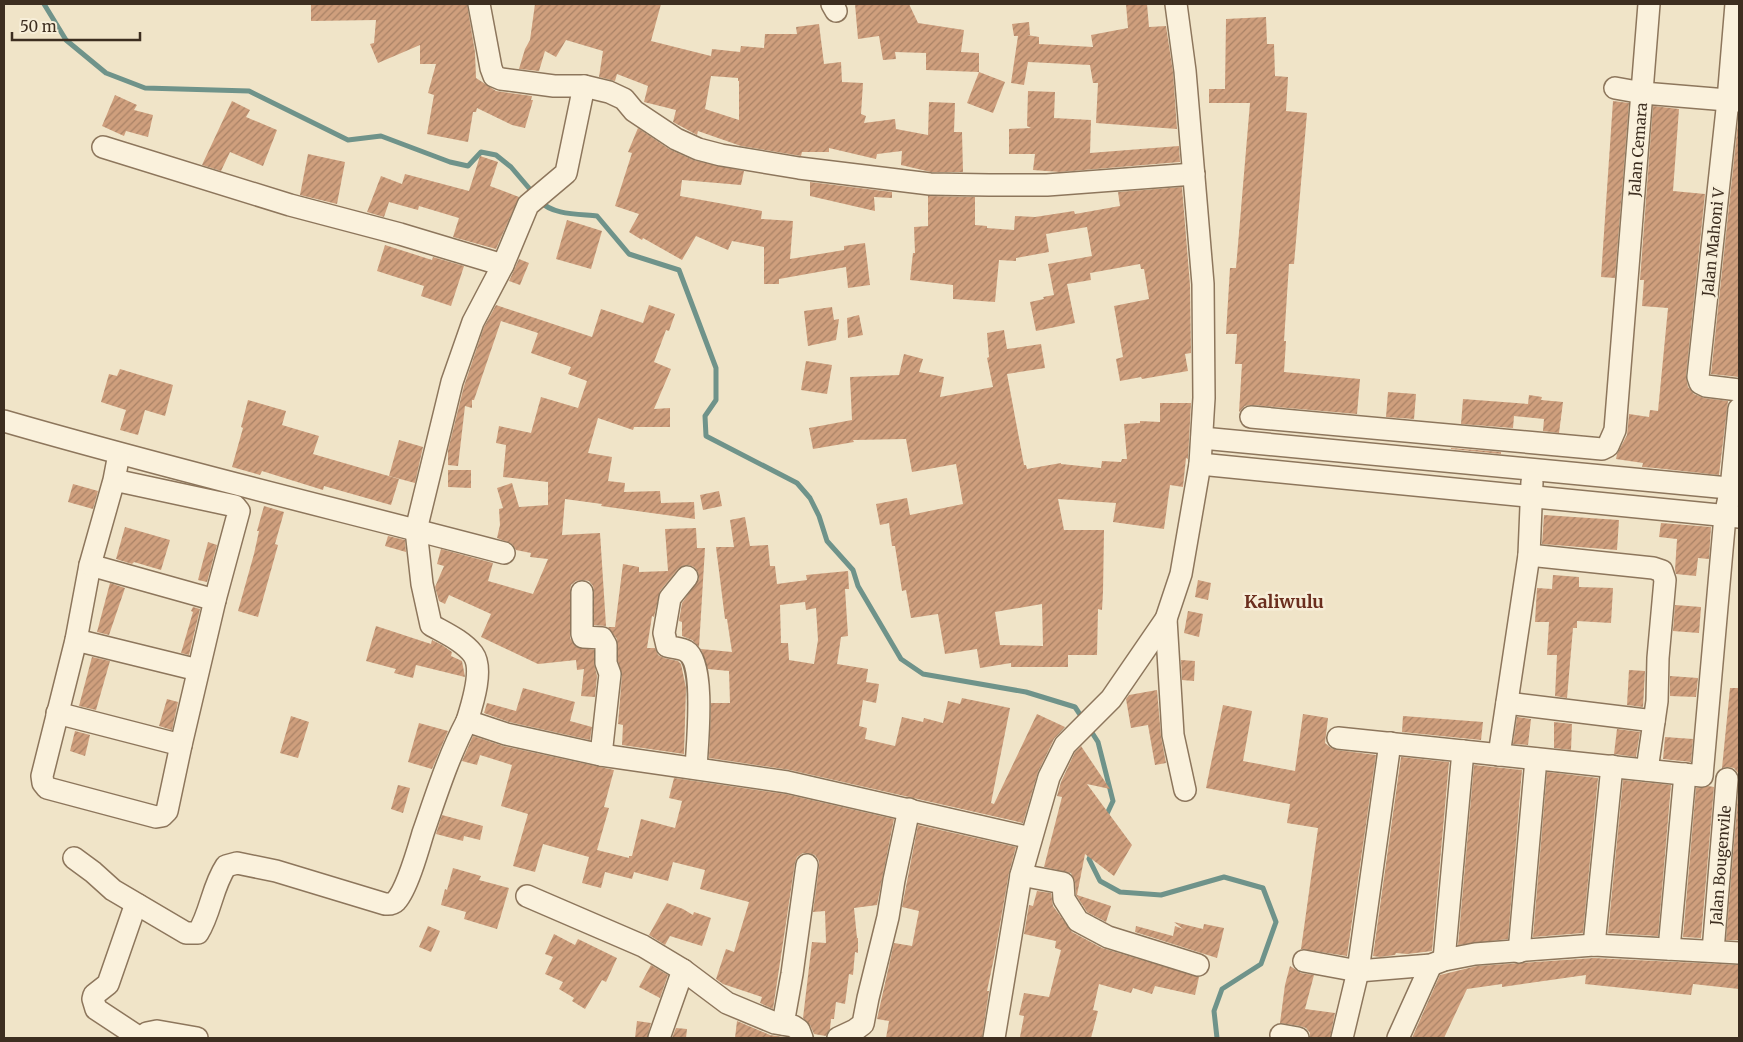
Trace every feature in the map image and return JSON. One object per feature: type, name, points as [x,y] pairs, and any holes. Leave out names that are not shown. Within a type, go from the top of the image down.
[{"type":"street","points":[[479,4],[494,76],[501,79],[554,86],[584,86],[609,92],[624,99],[634,111],[669,134],[698,148],[721,155],[799,168],[930,184],[1047,185],[1194,174]]},
{"type":"street","points":[[994,1038],[1021,875],[1049,777],[1066,746],[1111,699],[1166,619],[1181,574],[1200,464],[1202,438],[1204,398],[1203,284],[1185,71],[1176,4]]},
{"type":"street","name":"Jalan Cemara","points":[[1535,443],[1602,449],[1608,446],[1615,430],[1649,4]]},
{"type":"street","name":"Jalan Mahoni V","points":[[1736,4],[1734,101],[1698,377],[1700,383],[1706,386],[1739,390]]},
{"type":"street","points":[[74,858],[113,890],[186,933],[198,933],[204,923],[218,878],[226,866],[236,863],[276,871],[385,904],[391,904],[396,901],[409,876],[450,758],[467,721],[476,682],[477,664],[473,654],[464,645],[431,625],[422,584],[416,530],[452,382],[473,322],[503,265],[528,205],[566,173],[584,86]]},
{"type":"street","points":[[1615,88],[1643,93],[1734,101]]},
{"type":"street","points":[[104,148],[290,205],[400,234],[503,265]]},
{"type":"street","points":[[1669,949],[1732,516],[1739,408]]},
{"type":"street","points":[[1251,417],[1535,443],[1529,555],[1499,755]]},
{"type":"street","points":[[1281,445],[1285,420]]},
{"type":"street","points":[[4,421],[118,454],[504,553]]},
{"type":"street","points":[[1365,453],[1367,427]]},
{"type":"street","points":[[1202,438],[1735,489]]},
{"type":"street","points":[[114,480],[238,508],[238,516],[198,670],[167,811],[162,816],[156,817],[47,788],[43,784],[42,776],[76,640],[90,565],[114,480],[118,454]]},
{"type":"street","points":[[1200,464],[1732,516]]},
{"type":"street","points":[[1529,555],[1653,568],[1662,571],[1665,580],[1654,721],[1647,770]]},
{"type":"street","points":[[90,565],[215,600]]},
{"type":"street","points":[[687,577],[670,598],[664,634],[667,646],[687,651],[694,661],[697,674],[699,718],[696,768]]},
{"type":"street","points":[[582,592],[583,637],[602,638],[606,645],[606,663],[610,674],[601,755]]},
{"type":"street","points":[[1166,619],[1173,736],[1185,790]]},
{"type":"street","points":[[76,640],[198,670]]},
{"type":"street","points":[[1507,703],[1654,721]]},
{"type":"street","points":[[57,713],[181,745]]},
{"type":"street","points":[[467,721],[506,734],[601,755],[787,782],[1031,838]]},
{"type":"street","points":[[1338,738],[1733,780]]},
{"type":"street","points":[[1342,1038],[1358,971],[1390,744]]},
{"type":"street","points":[[1398,1038],[1437,962],[1463,751]]},
{"type":"street","points":[[1519,952],[1536,759]]},
{"type":"street","points":[[1594,945],[1612,766]]},
{"type":"street","name":"Jalan Bougenvile","points":[[1713,951],[1733,780]]},
{"type":"street","points":[[838,1038],[863,1024],[886,926],[909,809]]},
{"type":"street","points":[[782,1024],[792,974],[807,865]]},
{"type":"street","points":[[1021,875],[1063,882],[1064,899],[1078,921],[1108,937],[1198,965]]},
{"type":"street","points":[[527,896],[643,946],[683,970],[727,1003],[760,1018],[793,1026],[799,1030],[802,1038]]},
{"type":"street","points":[[138,905],[133,912],[108,984],[94,995],[93,999],[96,1008],[140,1038],[147,1033],[157,1031],[198,1038]]},
{"type":"street","points":[[1304,961],[1358,971],[1437,962],[1475,954],[1594,945],[1739,953]]},
{"type":"street","points":[[659,1038],[683,970]]},
{"type":"building","points":[[311,4],[467,4],[475,52],[476,78],[496,91],[532,96],[531,100],[533,100],[525,128],[512,125],[477,108],[476,112],[473,112],[468,142],[427,134],[434,95],[428,93],[436,64],[420,64],[420,45],[378,63],[370,44],[374,43],[376,20],[311,21]]},
{"type":"building","points":[[535,4],[661,4],[651,41],[711,56],[712,49],[740,52],[741,46],[764,48],[765,34],[797,34],[796,27],[819,24],[824,64],[841,62],[842,82],[863,83],[861,114],[866,116],[864,123],[895,119],[896,129],[928,135],[929,102],[955,103],[954,132],[962,132],[963,172],[931,172],[901,165],[902,151],[877,154],[876,159],[829,148],[829,152],[802,152],[801,156],[741,146],[698,131],[697,135],[673,122],[676,110],[644,102],[648,86],[617,74],[615,81],[599,77],[603,51],[566,40],[556,57],[545,51],[539,71],[519,69],[530,40]],"holes":[[[711,76],[738,78],[739,120],[705,109]]]},
{"type":"building","points":[[855,4],[909,4],[918,23],[964,30],[961,52],[979,53],[979,72],[926,70],[926,53],[895,52],[896,59],[883,60],[879,36],[858,39]]},
{"type":"building","points":[[1126,4],[1147,4],[1149,27],[1166,26],[1173,72],[1177,129],[1096,123],[1098,83],[1093,83],[1090,65],[1028,62],[1024,85],[1011,83],[1018,36],[1014,36],[1012,24],[1029,22],[1030,35],[1027,35],[1039,37],[1039,44],[1093,47],[1091,35],[1128,28]]},
{"type":"building","points":[[1266,17],[1267,44],[1274,44],[1275,76],[1288,77],[1286,111],[1307,113],[1294,264],[1289,264],[1284,372],[1360,379],[1357,414],[1252,405],[1245,406],[1239,412],[1242,364],[1235,364],[1237,334],[1226,334],[1230,268],[1236,268],[1250,103],[1209,103],[1209,89],[1225,89],[1226,19]]},
{"type":"building","points":[[979,72],[1005,82],[993,113],[967,103]]},
{"type":"building","points":[[1028,91],[1055,92],[1054,118],[1091,120],[1090,153],[1179,146],[1180,162],[1060,172],[1033,170],[1035,154],[1009,154],[1009,129],[1031,128],[1027,126]]},
{"type":"building","points":[[115,95],[137,105],[134,110],[153,115],[148,137],[126,131],[124,136],[102,126]]},
{"type":"building","points":[[232,101],[250,110],[246,117],[277,130],[263,166],[230,152],[221,171],[202,165]]},
{"type":"building","points":[[1613,101],[1629,103],[1615,278],[1601,277]]},
{"type":"building","points":[[1653,106],[1679,109],[1673,191],[1705,194],[1686,376],[1688,387],[1694,394],[1704,398],[1728,401],[1719,475],[1642,467],[1643,463],[1616,459],[1627,435],[1629,414],[1649,417],[1650,410],[1658,411],[1668,308],[1642,306],[1644,280],[1640,280]]},
{"type":"building","points":[[1739,113],[1739,377],[1711,374]]},
{"type":"building","points":[[638,128],[669,149],[693,160],[744,171],[741,185],[682,180],[680,196],[762,211],[761,219],[793,221],[790,259],[844,250],[844,246],[865,243],[870,285],[848,288],[846,267],[779,279],[779,284],[764,284],[764,247],[732,241],[728,250],[696,236],[682,260],[629,232],[639,214],[615,206],[632,153],[628,152]]},
{"type":"building","points":[[308,154],[345,162],[337,204],[300,195]]},
{"type":"building","points":[[480,156],[498,162],[490,186],[519,197],[496,249],[453,237],[459,218],[419,206],[418,210],[389,202],[384,217],[367,212],[381,176],[402,184],[405,174],[469,191]]},
{"type":"building","points":[[810,182],[892,192],[892,198],[874,197],[875,211],[810,196]]},
{"type":"building","points":[[1182,187],[1190,285],[1191,353],[1185,354],[1188,371],[1120,381],[1116,359],[1123,357],[1114,306],[1149,299],[1144,269],[1141,269],[1140,264],[1090,273],[1091,280],[1067,284],[1075,323],[1036,331],[1030,302],[1054,295],[1048,264],[1092,256],[1087,227],[1046,234],[1049,252],[1016,258],[1016,261],[999,260],[995,302],[953,299],[953,285],[910,280],[913,253],[915,253],[914,227],[928,226],[928,196],[975,197],[975,225],[1014,230],[1015,216],[1035,217],[1074,211],[1075,214],[1120,206],[1118,192]]},
{"type":"building","points":[[567,220],[602,231],[591,269],[556,259]]},
{"type":"building","points":[[385,245],[432,260],[433,257],[464,266],[451,306],[421,296],[424,286],[377,271]]},
{"type":"building","points":[[519,259],[529,263],[520,285],[509,281]]},
{"type":"building","points":[[496,305],[592,337],[601,309],[643,323],[649,305],[675,314],[669,331],[666,330],[654,362],[671,369],[654,409],[670,408],[670,427],[634,427],[633,430],[598,418],[588,453],[612,457],[608,481],[625,483],[624,492],[660,491],[661,503],[694,502],[695,519],[565,499],[562,535],[600,533],[606,626],[594,625],[594,592],[593,586],[589,581],[576,581],[571,585],[570,592],[570,638],[576,647],[594,650],[597,676],[595,697],[581,696],[584,669],[577,670],[576,660],[538,664],[481,637],[491,614],[449,595],[445,604],[439,601],[435,587],[444,566],[437,564],[441,549],[493,563],[488,581],[533,594],[548,559],[530,557],[531,553],[516,550],[512,544],[497,538],[500,525],[499,509],[503,508],[497,488],[512,483],[519,507],[548,505],[548,482],[503,477],[506,445],[496,443],[499,426],[531,433],[541,397],[578,408],[587,381],[568,374],[571,367],[531,353],[538,333],[501,321],[474,400],[472,400],[472,408],[465,406],[458,466],[448,465],[448,450],[464,386],[484,327]]},
{"type":"building","points":[[832,307],[834,320],[839,319],[836,340],[808,346],[804,311]]},
{"type":"building","points":[[859,315],[863,335],[848,338],[847,318]]},
{"type":"building","points":[[1004,330],[1007,349],[1041,344],[1045,368],[1007,374],[1024,465],[1026,465],[1027,469],[1061,463],[1101,468],[1102,461],[1121,462],[1122,459],[1127,459],[1124,424],[1140,423],[1140,421],[1160,422],[1160,403],[1191,403],[1188,459],[1186,458],[1183,487],[1170,485],[1164,529],[1113,522],[1116,503],[1058,499],[1064,530],[1104,530],[1102,610],[1098,609],[1097,655],[1068,655],[1068,667],[1011,667],[1011,663],[980,668],[977,649],[945,654],[938,614],[911,618],[906,590],[902,591],[895,546],[892,546],[889,523],[880,525],[876,504],[907,498],[910,515],[963,504],[956,464],[912,472],[906,439],[853,440],[854,442],[813,449],[809,428],[852,420],[850,377],[899,375],[904,354],[923,359],[919,372],[944,377],[940,397],[993,387],[987,358],[989,357],[987,333]],"holes":[[[1042,604],[1043,646],[1000,645],[995,612]]]},
{"type":"building","points":[[806,361],[832,365],[827,394],[801,390]]},
{"type":"building","points":[[120,369],[173,385],[165,416],[145,410],[138,435],[120,430],[126,410],[101,402],[109,374],[117,376]]},
{"type":"building","points":[[1388,392],[1416,394],[1414,419],[1386,417]]},
{"type":"building","points":[[1529,395],[1542,397],[1541,400],[1563,402],[1559,433],[1543,431],[1544,419],[1514,416],[1513,428],[1461,424],[1463,399],[1528,404]]},
{"type":"building","points":[[248,400],[286,411],[282,425],[319,436],[313,454],[399,479],[391,505],[324,486],[323,490],[262,471],[260,475],[232,467],[243,428],[241,427]]},
{"type":"building","points":[[399,440],[423,447],[415,483],[389,476]]},
{"type":"building","points":[[1451,449],[1501,452],[1501,454]]},
{"type":"building","points":[[448,470],[471,470],[471,488],[448,487]]},
{"type":"building","points":[[73,484],[98,491],[93,509],[68,502]]},
{"type":"building","points":[[719,491],[722,506],[703,510],[700,495]]},
{"type":"building","points":[[264,506],[284,512],[275,544],[278,545],[258,617],[238,611],[254,554],[259,531],[257,531]]},
{"type":"building","points":[[1544,515],[1619,520],[1617,550],[1542,544]]},
{"type":"building","points":[[745,517],[750,546],[768,545],[770,566],[775,566],[777,584],[807,580],[806,575],[848,571],[849,589],[845,589],[848,636],[841,637],[837,664],[868,669],[866,682],[879,684],[876,703],[863,700],[859,726],[867,728],[865,739],[895,746],[902,717],[923,722],[924,718],[943,723],[948,701],[960,704],[962,698],[1010,708],[991,803],[994,804],[1037,714],[1065,727],[1054,739],[1038,772],[1023,823],[790,770],[709,758],[711,703],[730,703],[729,671],[708,669],[701,649],[732,652],[727,619],[725,619],[716,547],[734,547],[730,520]],"holes":[[[805,602],[806,610],[816,608],[818,640],[814,664],[789,660],[788,643],[781,643],[780,605]]]},
{"type":"building","points":[[1661,523],[1711,527],[1709,559],[1698,558],[1696,576],[1676,574],[1677,539],[1659,537]]},
{"type":"building","points":[[125,527],[170,540],[161,570],[116,559]]},
{"type":"building","points":[[696,528],[697,548],[705,548],[699,647],[692,640],[682,636],[682,622],[679,621],[682,603],[699,579],[698,572],[694,567],[688,565],[678,569],[660,591],[654,617],[652,616],[647,648],[655,648],[658,655],[678,661],[681,664],[686,688],[684,754],[622,745],[623,725],[618,724],[622,675],[618,661],[617,639],[608,627],[615,627],[623,564],[639,567],[639,572],[668,571],[665,529]]},
{"type":"building","points":[[388,536],[405,540],[406,552],[385,546]]},
{"type":"building","points":[[208,542],[217,545],[207,582],[198,580]]},
{"type":"building","points":[[1553,575],[1579,577],[1579,587],[1613,588],[1611,623],[1577,621],[1577,628],[1573,628],[1567,698],[1555,696],[1557,655],[1547,655],[1549,622],[1535,622],[1537,588],[1552,589]]},
{"type":"building","points":[[1198,580],[1211,583],[1208,600],[1195,597]]},
{"type":"building","points":[[110,583],[125,588],[109,635],[97,632]]},
{"type":"building","points":[[1675,605],[1701,607],[1699,633],[1673,631]]},
{"type":"building","points":[[193,607],[200,609],[189,655],[181,653]]},
{"type":"building","points":[[1188,611],[1203,614],[1199,637],[1184,633]]},
{"type":"building","points":[[376,626],[431,644],[432,640],[442,645],[452,652],[451,656],[462,661],[465,677],[416,665],[413,678],[394,673],[396,669],[366,661]]},
{"type":"building","points":[[92,657],[110,661],[96,710],[79,706]]},
{"type":"building","points":[[1181,660],[1195,661],[1194,681],[1182,680]]},
{"type":"building","points":[[1629,670],[1645,671],[1643,707],[1627,705]]},
{"type":"building","points":[[1670,676],[1698,678],[1696,697],[1670,696]]},
{"type":"building","points":[[523,688],[575,702],[570,721],[592,727],[590,740],[509,722],[484,713],[487,703],[516,711]]},
{"type":"building","points":[[1730,688],[1739,688],[1739,779],[1738,773],[1734,768],[1722,768]]},
{"type":"building","points":[[1157,690],[1161,736],[1166,763],[1155,765],[1148,725],[1131,728],[1126,699],[1129,695]]},
{"type":"building","points":[[167,699],[178,702],[172,730],[159,726]]},
{"type":"building","points":[[1223,705],[1252,711],[1243,761],[1295,771],[1303,714],[1328,718],[1325,743],[1331,748],[1376,755],[1347,956],[1301,949],[1318,828],[1287,823],[1290,804],[1206,788]]},
{"type":"building","points":[[291,716],[309,722],[298,758],[280,753]]},
{"type":"building","points":[[1403,716],[1483,722],[1481,740],[1402,732]]},
{"type":"building","points":[[1517,717],[1531,719],[1528,745],[1513,744]]},
{"type":"building","points":[[1554,722],[1572,724],[1571,750],[1554,748]]},
{"type":"building","points":[[419,723],[448,731],[432,769],[408,762]]},
{"type":"building","points":[[1617,729],[1640,732],[1636,757],[1614,754]]},
{"type":"building","points":[[75,731],[90,735],[85,756],[70,751]]},
{"type":"building","points":[[473,736],[503,746],[614,770],[604,807],[609,808],[597,850],[629,858],[629,856],[632,856],[641,819],[675,828],[682,801],[669,798],[674,778],[785,794],[894,819],[877,905],[854,908],[858,953],[855,952],[853,975],[849,974],[845,1004],[836,1002],[834,1019],[831,1019],[830,1029],[826,1036],[814,1034],[810,1025],[803,1018],[812,942],[826,943],[825,911],[813,912],[819,867],[819,861],[815,855],[803,853],[797,857],[795,863],[773,1009],[760,1003],[762,997],[723,984],[716,979],[726,949],[734,952],[749,902],[700,889],[705,870],[673,862],[668,881],[634,872],[632,879],[605,872],[601,888],[582,883],[589,857],[543,844],[535,872],[513,866],[528,814],[501,806],[512,765],[480,755],[477,765],[462,761]]},
{"type":"building","points":[[1665,737],[1693,739],[1691,762],[1663,759]]},
{"type":"building","points":[[1081,746],[1110,789],[1087,784],[1132,845],[1114,876],[1085,854],[1077,895],[1111,906],[1106,922],[1087,912],[1076,895],[1075,882],[1071,873],[1044,867],[1062,797],[1057,796],[1061,782],[1075,752]]},
{"type":"building","points":[[1401,757],[1449,762],[1432,951],[1407,954],[1396,953],[1395,955],[1380,957],[1373,956]]},
{"type":"building","points":[[1474,765],[1522,770],[1508,939],[1458,945]]},
{"type":"building","points":[[1547,772],[1598,778],[1583,933],[1533,937]]},
{"type":"building","points":[[1623,780],[1671,785],[1658,936],[1608,933]]},
{"type":"building","points":[[1739,783],[1739,940],[1726,940]]},
{"type":"building","points":[[398,785],[410,788],[403,813],[391,809]]},
{"type":"building","points":[[1714,787],[1701,938],[1683,937],[1696,788]]},
{"type":"building","points":[[442,815],[483,826],[480,840],[464,836],[463,841],[436,834]]},
{"type":"building","points":[[918,825],[1016,847],[1009,873],[987,991],[989,991],[982,1038],[886,1038],[889,1021],[877,1019],[894,943],[912,946],[919,911],[902,907]]},
{"type":"building","points":[[453,868],[481,876],[479,880],[509,888],[497,929],[464,919],[466,912],[441,905]]},
{"type":"building","points":[[1037,891],[1051,893],[1053,906],[1072,932],[1102,948],[1199,977],[1195,995],[1155,986],[1152,994],[1133,988],[1131,993],[1099,984],[1093,1010],[1098,1011],[1091,1038],[1020,1037],[1024,1016],[1019,1015],[1024,993],[1049,997],[1061,950],[1055,948],[1056,941],[1024,934],[1029,905],[1033,906]]},
{"type":"building","points":[[667,903],[693,915],[694,912],[711,918],[702,946],[670,936],[665,945],[649,935]]},
{"type":"building","points":[[1174,922],[1203,929],[1204,924],[1224,928],[1217,958],[1135,932],[1136,926],[1173,936],[1175,926],[1183,929]]},
{"type":"building","points":[[428,926],[440,931],[431,952],[419,947]]},
{"type":"building","points":[[554,934],[575,945],[578,939],[617,958],[606,982],[602,980],[585,1009],[572,1001],[574,998],[559,989],[563,982],[545,974],[553,957],[545,954]]},
{"type":"building","points":[[1594,958],[1739,965],[1739,989],[1693,984],[1691,995],[1585,984],[1586,975],[1502,987],[1502,984],[1467,989],[1444,1038],[1412,1038],[1440,975],[1477,966]]},
{"type":"building","points":[[651,965],[668,975],[660,998],[639,987]]},
{"type":"building","points":[[1290,966],[1301,973],[1314,975],[1305,1009],[1335,1013],[1330,1038],[1310,1038],[1310,1033],[1306,1028],[1280,1023],[1285,985]]},
{"type":"building","points":[[637,1021],[651,1023],[647,1038],[635,1038]]},
{"type":"building","points":[[737,1021],[770,1035],[789,1038],[735,1038]]},
{"type":"building","points":[[676,1028],[687,1029],[686,1038],[672,1038]]},
{"type":"waterway","points":[[44,4],[66,40],[106,73],[145,88],[249,91],[348,140],[381,136],[450,162],[468,166],[481,152],[496,155],[511,167],[534,194]]},
{"type":"waterway","points":[[540,201],[551,209],[597,216],[629,254],[679,270],[716,368],[716,400],[705,416],[706,436],[797,483],[810,498],[819,516],[827,541],[853,570],[858,586],[901,659],[923,674],[1026,692],[1075,707],[1083,719]]},
{"type":"waterway","points":[[1089,728],[1098,742],[1113,801],[1105,818]]},
{"type":"waterway","points":[[1092,852],[1089,859],[1100,881],[1120,892],[1161,895],[1224,877],[1263,888],[1276,922],[1261,964],[1222,989],[1214,1011],[1217,1038]]},
{"type":"district","name":"Kaliwulu","points":[[1284,601]]}]
